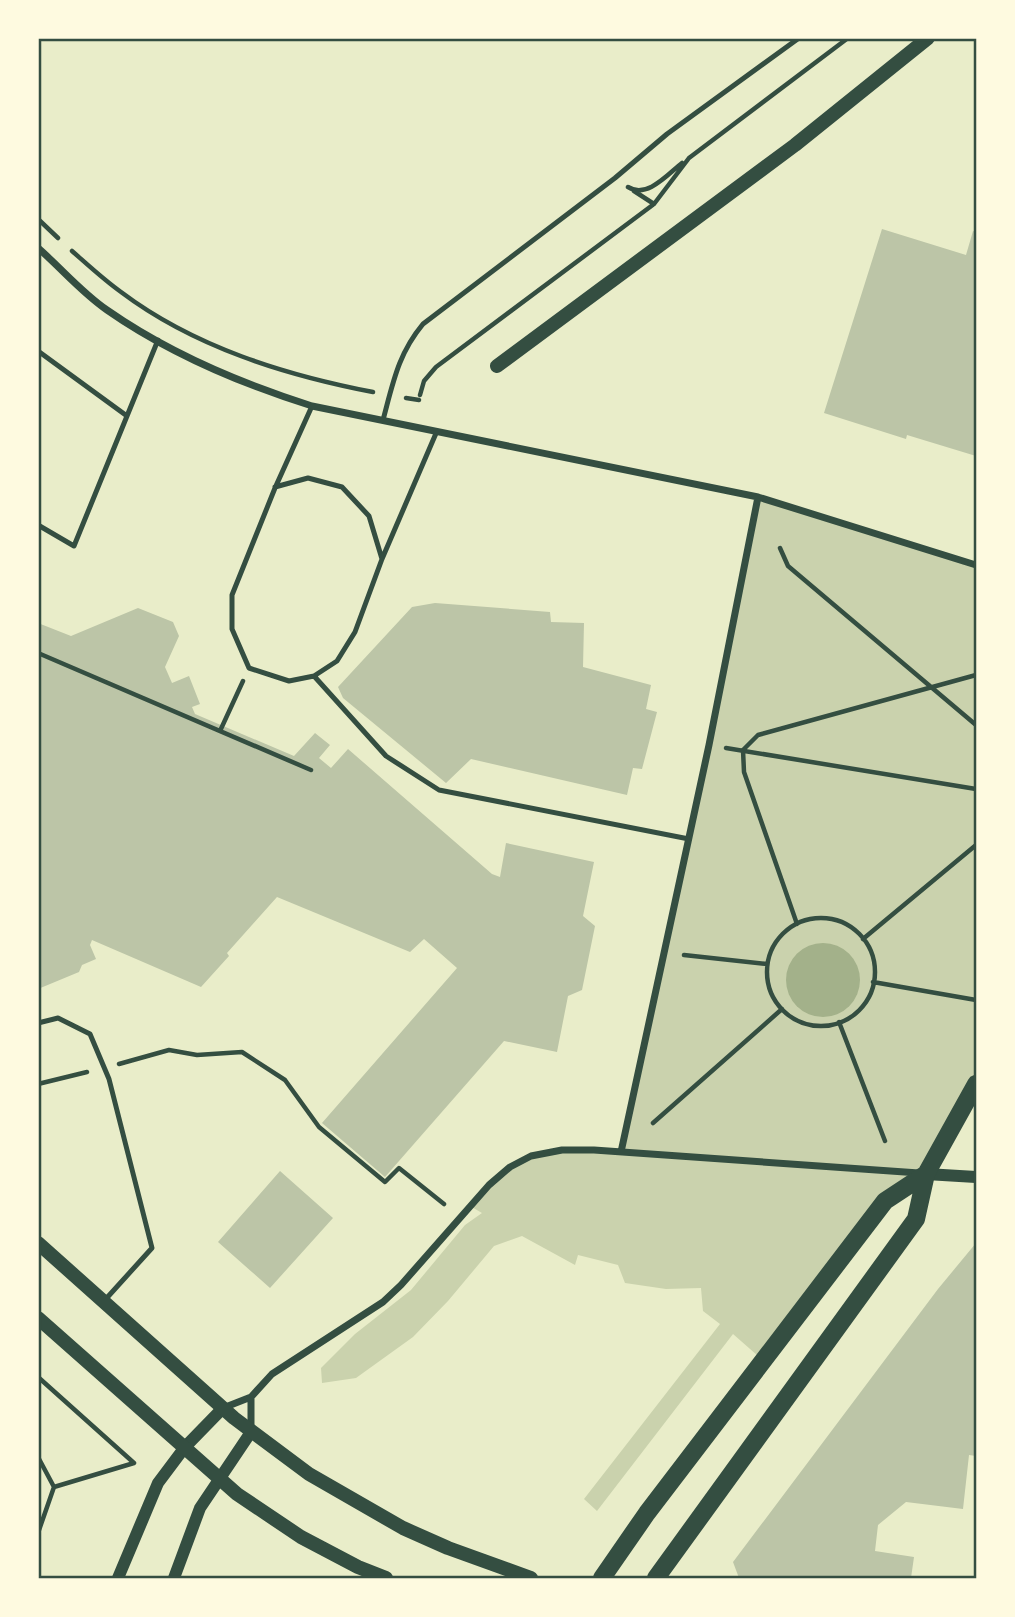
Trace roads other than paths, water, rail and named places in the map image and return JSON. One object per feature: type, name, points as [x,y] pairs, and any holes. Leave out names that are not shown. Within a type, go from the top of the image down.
[{"type":"main road","points":[[497,366],[795,145],[928,38]]},
{"type":"main road","points":[[656,1578],[916,1219],[926,1174],[976,1084]]},
{"type":"main road","points":[[602,1578],[647,1513],[765,1362],[885,1201],[926,1174]]},
{"type":"main road","points":[[38,1243],[251,1432],[309,1474],[403,1528],[448,1548],[531,1578]]},
{"type":"main road","points":[[38,1318],[246,1500],[301,1536],[358,1567],[386,1578]]},
{"type":"street","points":[[38,248],[105,309],[199,364],[253,387],[312,406],[758,497],[976,565]]},
{"type":"street","points":[[621,1152],[758,497]]},
{"type":"street","points":[[118,1578],[158,1483],[185,1447],[223,1408],[251,1397],[284,1365],[383,1302],[489,1185],[510,1167],[531,1156],[562,1150],[621,1152],[976,1177]]},
{"type":"street","points":[[174,1578],[200,1508],[251,1432],[251,1397]]},
{"type":"lane","points":[[383,420],[408,342],[423,324],[615,178],[667,134],[799,38]]},
{"type":"lane","points":[[38,525],[74,546],[158,340]]},
{"type":"lane","points":[[38,351],[127,416]]},
{"type":"lane","points":[[312,406],[275,488],[232,595],[232,629],[249,668],[289,681],[314,677],[337,661],[355,632],[382,559],[437,431]]},
{"type":"lane","points":[[275,488],[308,478],[342,487],[369,516],[382,559]]},
{"type":"lane","points":[[314,677],[386,756],[439,790],[688,839]]},
{"type":"lane","points":[[38,1023],[58,1018],[90,1034],[105,1068],[152,1248],[104,1301]]}]
